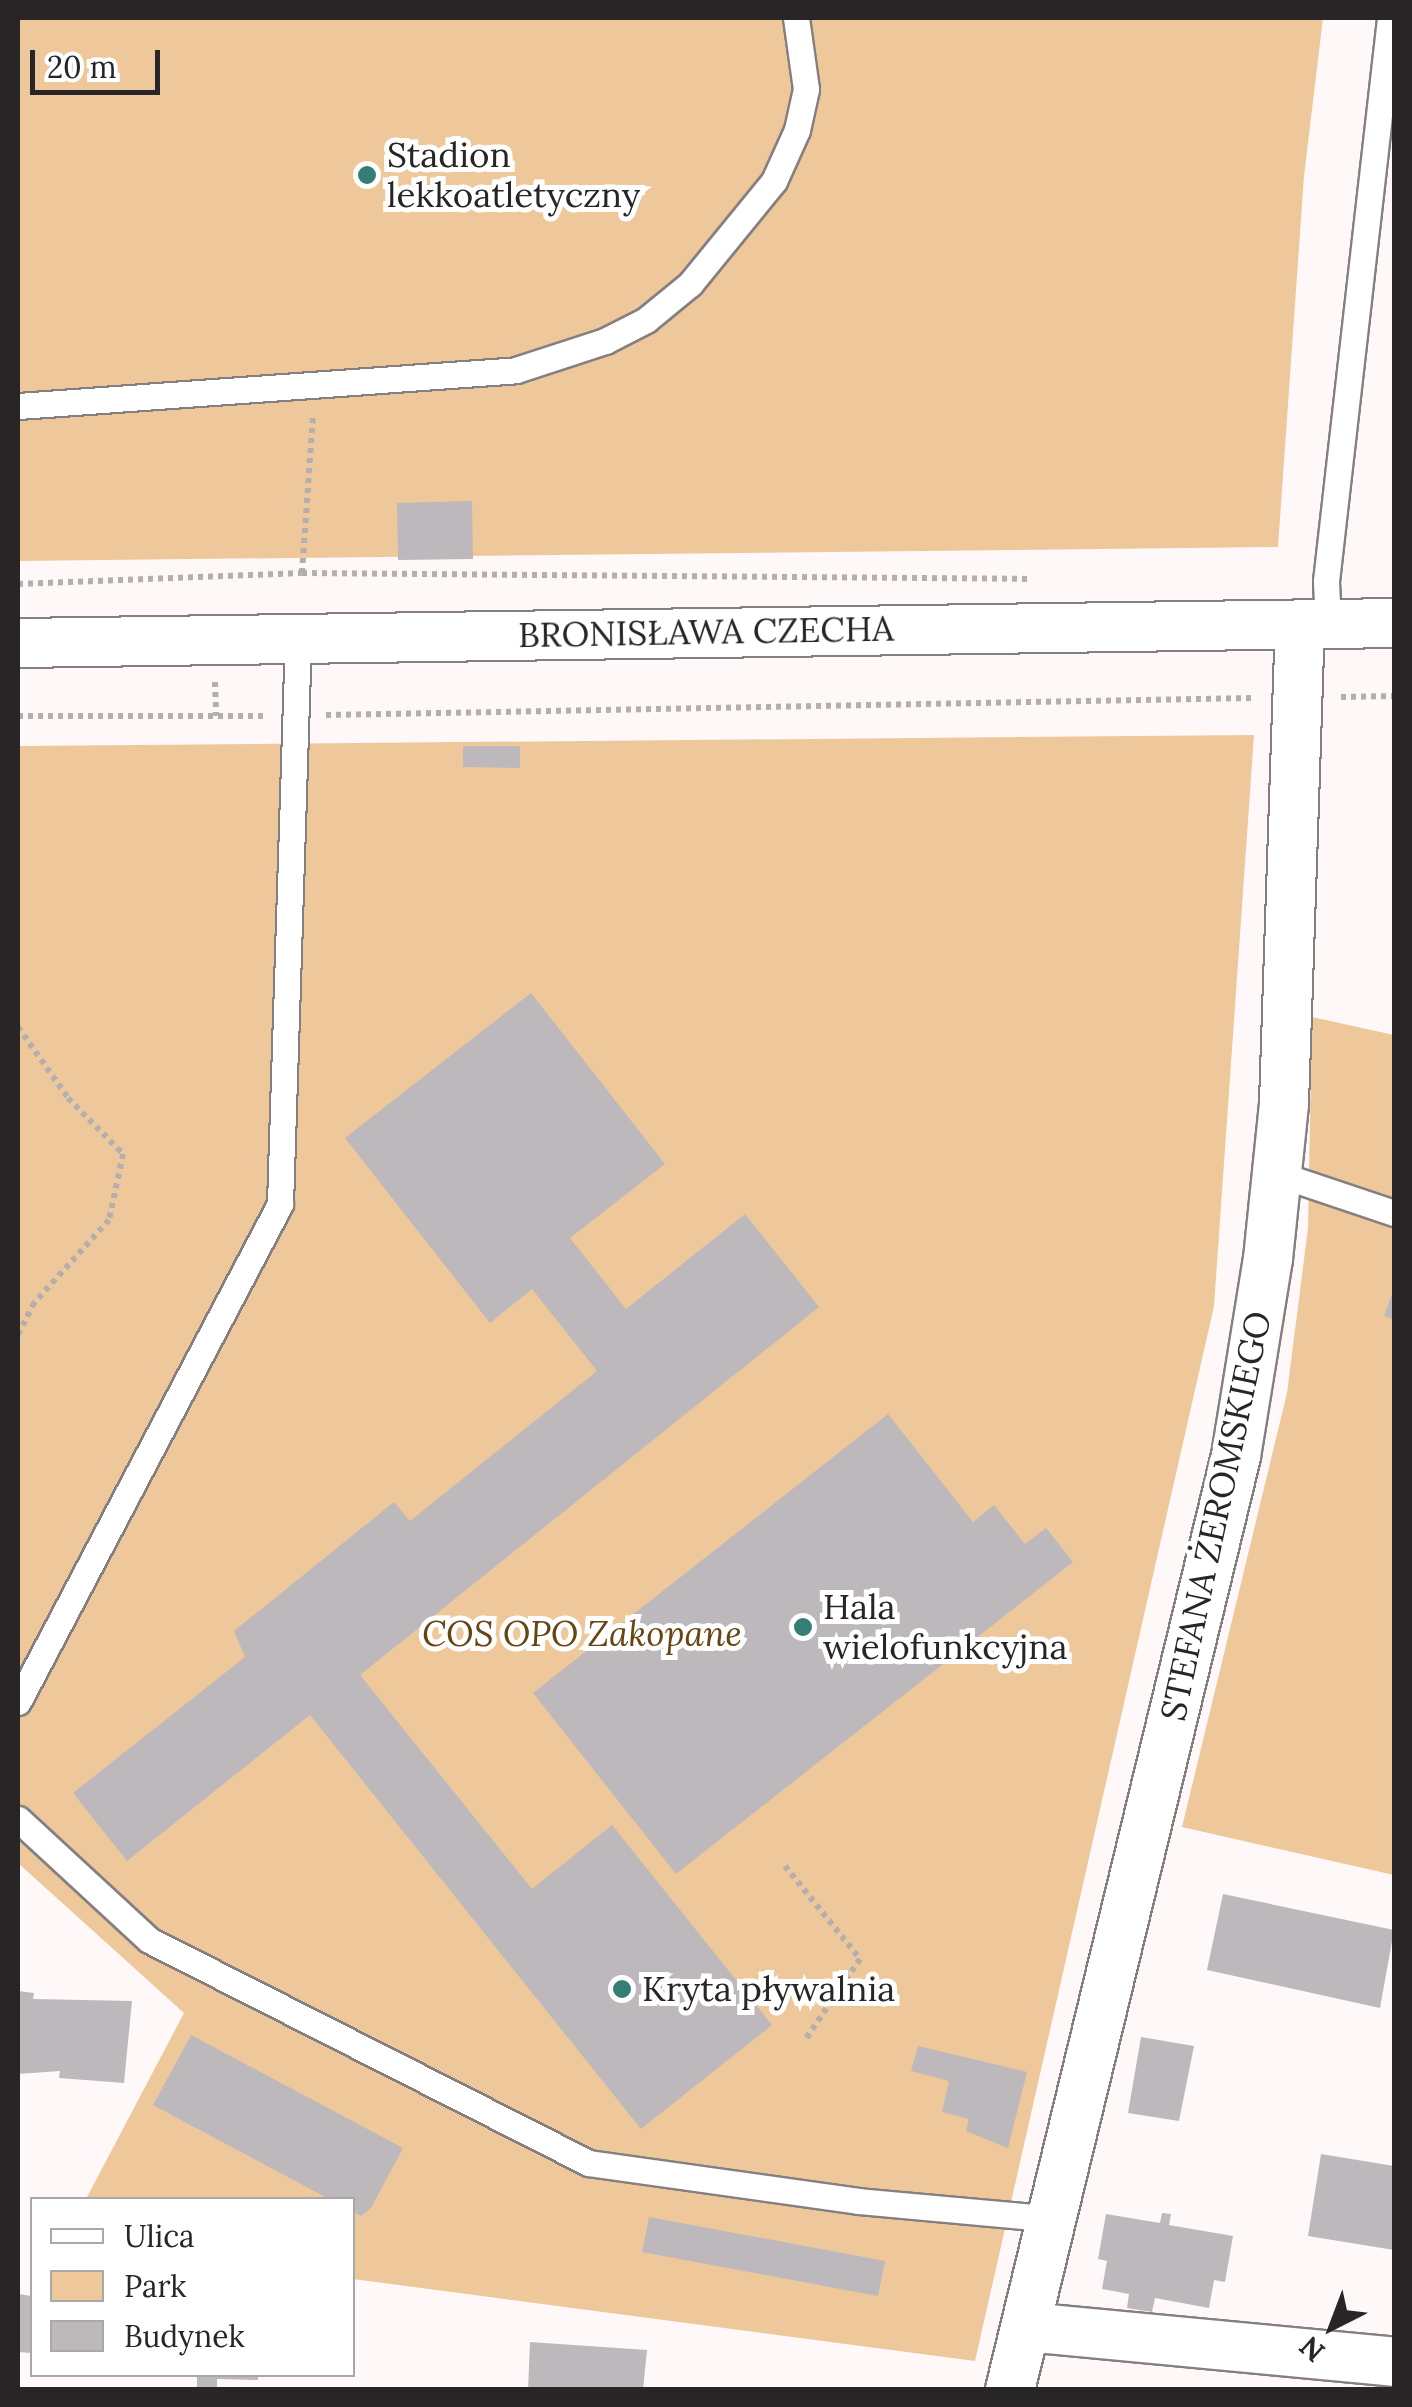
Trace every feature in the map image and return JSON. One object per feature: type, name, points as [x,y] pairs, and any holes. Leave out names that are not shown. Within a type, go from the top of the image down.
[{"type":"street","name":"BRONISŁAWA CZECHA","points":[[18,643],[1394,623]]},
{"type":"street","name":"STEFANA ŻEROMSKIEGO","points":[[1010,2390],[1236,1456],[1276,1172],[1300,698],[1314,624]]},
{"type":"street","points":[[1027,2327],[1394,2362]]},
{"type":"lane","points":[[18,406],[516,370],[605,341],[646,320],[690,284],[774,181],[798,130],[806,89],[796,18]]},
{"type":"lane","points":[[1314,624],[1326,581],[1390,18]]},
{"type":"lane","points":[[18,1702],[280,1204],[298,638]]},
{"type":"lane","points":[[1276,1172],[1394,1213]]},
{"type":"lane","points":[[18,1819],[149,1940],[589,2163],[858,2201],[1054,2220]]},
{"type":"path","points":[[302,573],[314,403]]},
{"type":"path","points":[[18,584],[302,573],[1050,579]]},
{"type":"path","points":[[18,716],[294,716],[1300,698]]},
{"type":"path","points":[[18,1028],[68,1098],[123,1154],[109,1220],[34,1304],[18,1334]]},
{"type":"path","points":[[785,1866],[860,1959],[805,2040]]},
{"type":"green space","points":[[18,18],[1323,18],[1304,176],[1278,547],[18,561]]},
{"type":"green space","name":"COS OPO Zakopane","points":[[1254,735],[1214,1306],[975,2361],[355,2279],[355,2197],[87,2197],[184,2013],[18,1863],[18,746]]},
{"type":"green space","points":[[1312,1017],[1394,1035],[1394,1875],[1182,1827],[1287,1393],[1308,1228]]},
{"type":"building","points":[[472,501],[473,559],[398,560],[397,503]]},
{"type":"building","points":[[463,746],[520,746],[520,768],[463,767]]},
{"type":"building","points":[[531,993],[665,1164],[570,1238],[626,1309],[745,1214],[819,1307],[360,1675],[532,1889],[612,1825],[772,2025],[641,2129],[310,1715],[127,1861],[73,1793],[245,1657],[234,1631],[394,1502],[410,1521],[597,1371],[532,1289],[490,1323],[345,1138]]},
{"type":"building","points":[[1394,1288],[1394,1320],[1384,1316]]},
{"type":"building","name":"Hala wielofunkcyjna","points":[[888,1414],[973,1522],[994,1505],[1025,1544],[1046,1528],[1073,1562],[676,1874],[533,1693]]},
{"type":"building","points":[[1223,1894],[1394,1930],[1380,2008],[1207,1970]]},
{"type":"building","points":[[18,1991],[34,1993],[33,1999],[132,2001],[124,2083],[59,2078],[60,2071],[18,2074]]},
{"type":"building","points":[[191,2035],[403,2148],[371,2208],[361,2216],[355,2213],[355,2197],[325,2197],[153,2105]]},
{"type":"building","points":[[1141,2037],[1194,2046],[1179,2121],[1128,2113]]},
{"type":"building","points":[[918,2046],[1027,2072],[1008,2148],[966,2131],[969,2119],[942,2112],[949,2081],[911,2071]]},
{"type":"building","points":[[1321,2154],[1394,2166],[1394,2250],[1308,2236]]},
{"type":"building","points":[[1162,2213],[1171,2214],[1169,2225],[1233,2236],[1225,2282],[1214,2280],[1209,2308],[1155,2298],[1152,2312],[1127,2308],[1129,2294],[1102,2289],[1107,2261],[1098,2259],[1106,2214],[1160,2223]]},
{"type":"building","points":[[649,2217],[885,2261],[878,2296],[642,2252]]},
{"type":"building","points":[[18,2294],[30,2296],[30,2353],[18,2352]]},
{"type":"building","points":[[530,2342],[647,2350],[643,2390],[528,2390]]},
{"type":"building","points":[[197,2377],[258,2377],[217,2379],[217,2389],[197,2388]]},
{"type":"place","name":"Stadion lekkoatletyczny","points":[[367,175]]},
{"type":"place","name":"Hala wielofunkcyjna","points":[[803,1627]]},
{"type":"place","name":"Kryta pływalnia","points":[[622,1989]]}]
